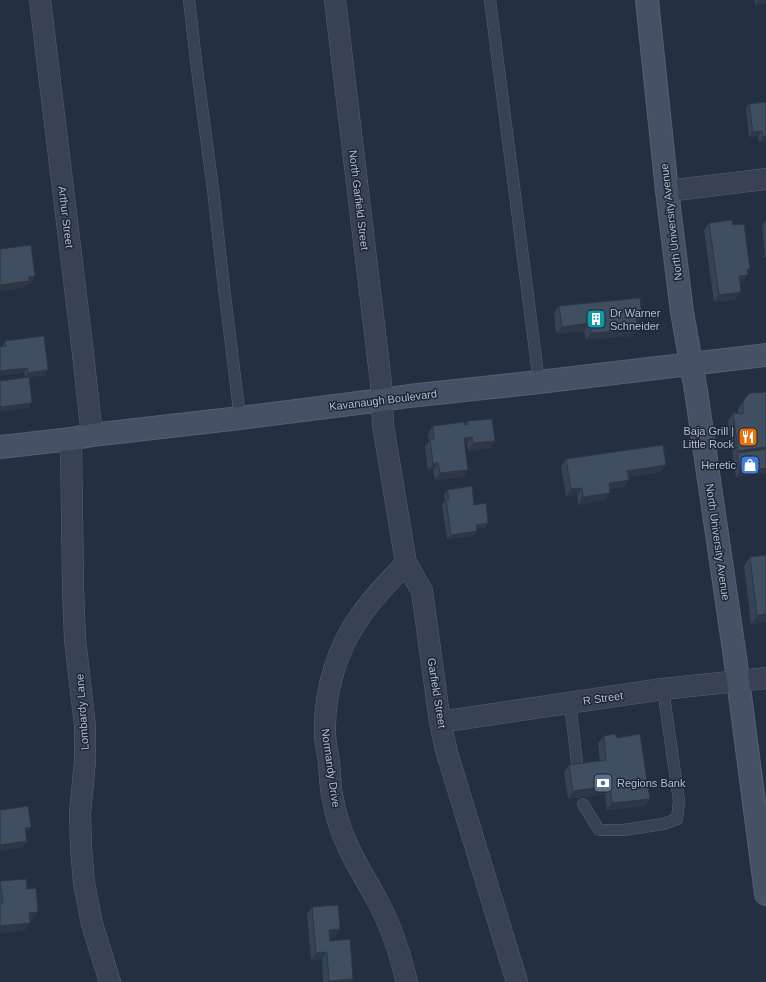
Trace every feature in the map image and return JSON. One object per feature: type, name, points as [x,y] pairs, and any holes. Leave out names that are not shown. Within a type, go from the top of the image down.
[{"type":"street","name":"Arthur Street","points":[[40,0],[82,345],[81,437]]},
{"type":"street","name":"North Garfield Street","points":[[335,0],[382,400]]},
{"type":"street","name":"North University Avenue","points":[[647,0],[667,191],[682,312],[692,364],[738,681],[766,894]]},
{"type":"street","points":[[667,191],[766,179]]},
{"type":"street","name":"Kavanaugh Boulevard","points":[[0,447],[409,396],[692,364],[766,354]]},
{"type":"street","name":"Garfield Street","points":[[382,400],[383,425],[406,563],[422,591],[440,722],[447,753],[517,982]]},
{"type":"street","name":"Lombardy Lane","points":[[81,437],[73,588],[75,639],[85,726],[85,761],[80,813],[81,848],[84,883],[92,924],[110,982]]},
{"type":"street","name":"Normandy Drive","points":[[406,563],[367,606],[345,643],[335,669],[327,697],[324,726],[332,794],[346,844],[379,903],[393,936],[407,982]]},
{"type":"street","name":"R Street","points":[[440,722],[663,690],[766,678]]},
{"type":"lane","points":[[189,0],[240,418]]},
{"type":"lane","points":[[490,0],[538,382]]},
{"type":"lane","points":[[583,804],[598,830],[624,830],[663,824],[677,819],[679,801],[663,690]]},
{"type":"lane","points":[[570,703],[578,770]]},
{"type":"building","points":[[766,102],[766,136],[763,137],[762,131],[753,132],[749,104]]},
{"type":"building","points":[[732,220],[733,225],[744,224],[750,269],[747,269],[748,275],[739,276],[741,292],[719,295],[709,223]]},
{"type":"building","points":[[31,245],[35,276],[29,277],[29,281],[0,285],[0,249]]},
{"type":"building","name":"Dr Warner Schneider","points":[[640,298],[642,318],[636,319],[638,329],[591,333],[589,323],[562,327],[559,306]]},
{"type":"building","points":[[44,336],[48,370],[28,373],[27,368],[0,371],[0,347],[6,346],[5,341]]},
{"type":"building","points":[[29,377],[32,403],[0,407],[0,381]]},
{"type":"building","name":"Baja Grill | Little Rock","points":[[766,392],[766,447],[738,451],[733,413],[743,414],[743,402],[750,393]]},
{"type":"building","points":[[492,419],[495,441],[473,443],[472,437],[464,438],[468,470],[440,473],[438,463],[433,463],[430,439],[434,439],[433,426],[464,422],[464,425],[468,424],[467,421]]},
{"type":"building","points":[[663,445],[666,465],[627,471],[629,480],[609,483],[610,493],[583,497],[582,488],[571,489],[566,459]]},
{"type":"building","name":"Heretic","points":[[766,449],[766,468],[740,472],[737,453]]},
{"type":"building","points":[[472,486],[474,505],[486,503],[488,523],[476,525],[477,531],[451,535],[446,500],[449,499],[447,490]]},
{"type":"building","points":[[766,555],[766,614],[757,615],[750,557]]},
{"type":"building","name":"Regions Bank","points":[[615,734],[617,738],[640,734],[650,799],[612,803],[610,786],[573,791],[569,765],[606,760],[604,736]]},
{"type":"building","points":[[28,806],[31,827],[25,828],[27,841],[0,845],[0,810]]},
{"type":"building","points":[[26,879],[27,889],[36,888],[38,912],[29,913],[30,923],[0,926],[0,903],[3,903],[0,881]]},
{"type":"building","points":[[338,905],[340,929],[329,930],[330,941],[350,939],[353,979],[329,981],[327,952],[316,953],[312,907]]},
{"type":"place","name":"Dr Warner Schneider","points":[[596,319]]},
{"type":"place","name":"Baja Grill | Little Rock","points":[[748,437]]},
{"type":"place","name":"Heretic","points":[[750,465]]},
{"type":"place","name":"Regions Bank","points":[[603,783]]}]
